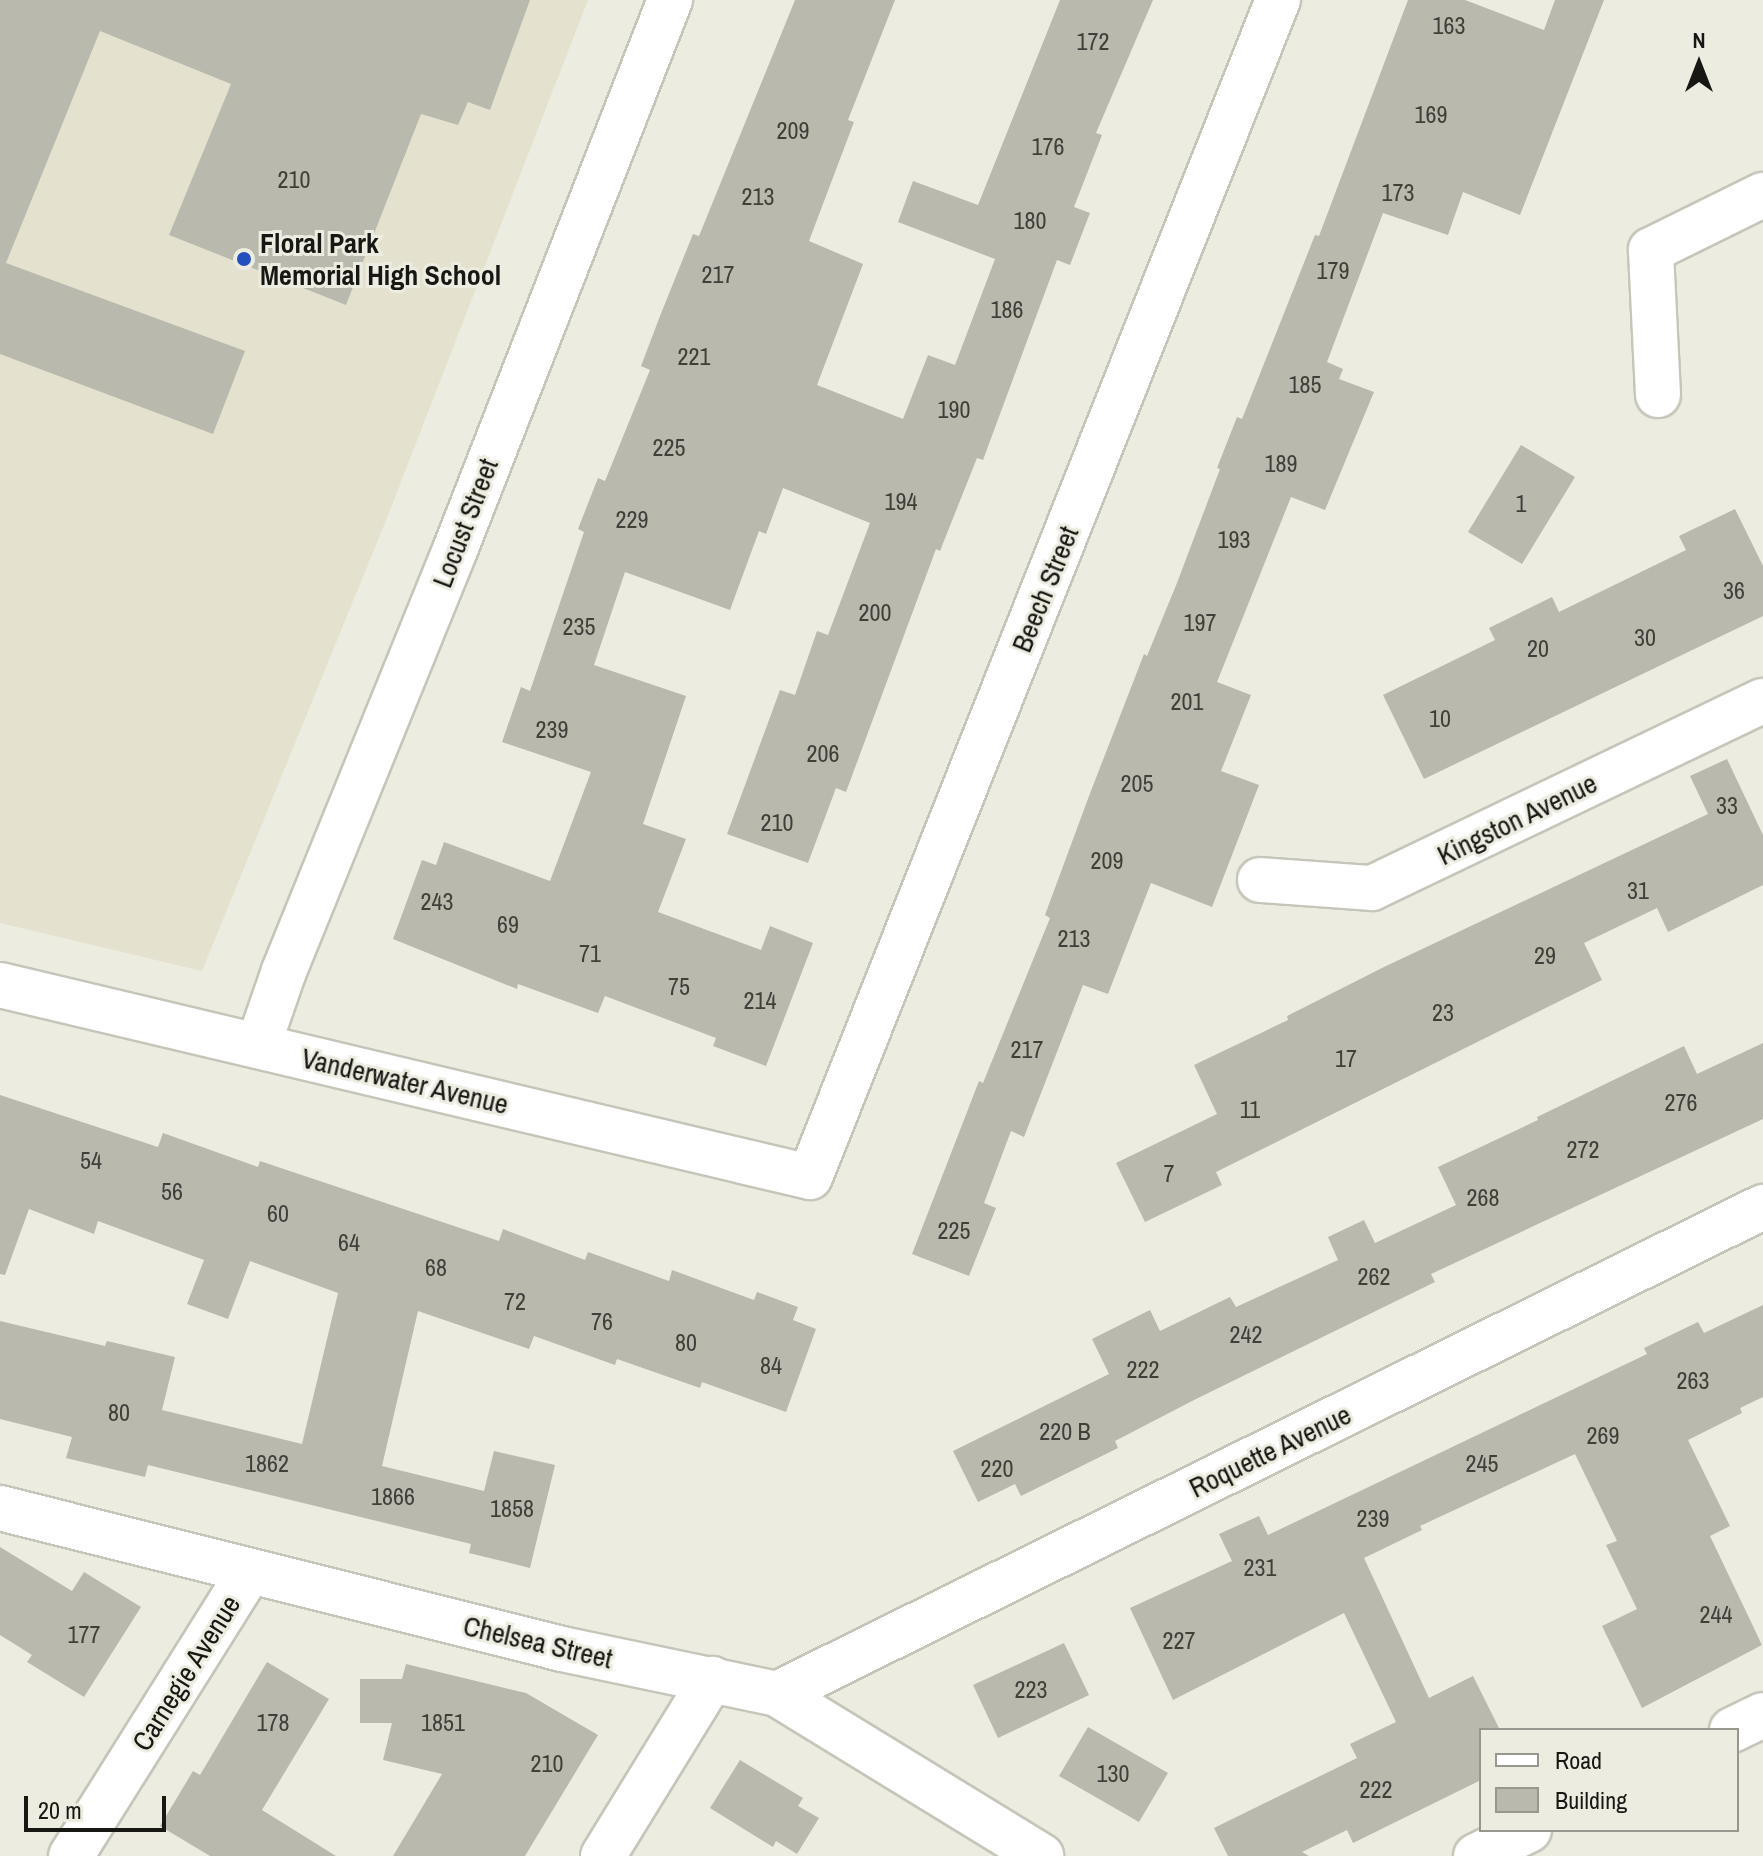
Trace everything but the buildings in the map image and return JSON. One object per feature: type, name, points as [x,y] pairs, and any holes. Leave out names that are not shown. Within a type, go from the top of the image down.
[{"type":"street","name":"Locust Street","points":[[258,1046],[284,971],[455,550],[670,0]]},
{"type":"street","name":"Beech Street","points":[[810,1177],[1278,0]]},
{"type":"street","points":[[1658,395],[1651,250],[1763,195]]},
{"type":"street","name":"Kingston Avenue","points":[[1260,880],[1372,888],[1763,701]]},
{"type":"street","name":"Vanderwater Avenue","points":[[0,985],[810,1177]]},
{"type":"street","name":"Roquette Avenue","points":[[777,1694],[1763,1207]]},
{"type":"street","name":"Chelsea Street","points":[[0,1508],[562,1649],[777,1694],[1041,1856]]},
{"type":"street","name":"Carnegie Avenue","points":[[71,1856],[249,1572]]},
{"type":"street","points":[[603,1856],[712,1679]]},
{"type":"street","points":[[1736,1728],[1763,1715]]},
{"type":"street","points":[[1476,1856],[1525,1832]]},
{"type":"shaded area","name":"Floral Park Memorial High School","points":[[0,0],[588,0],[387,518],[202,971],[0,923]]},
{"type":"place","name":"Floral Park Memorial High School","points":[[244,259]]}]
